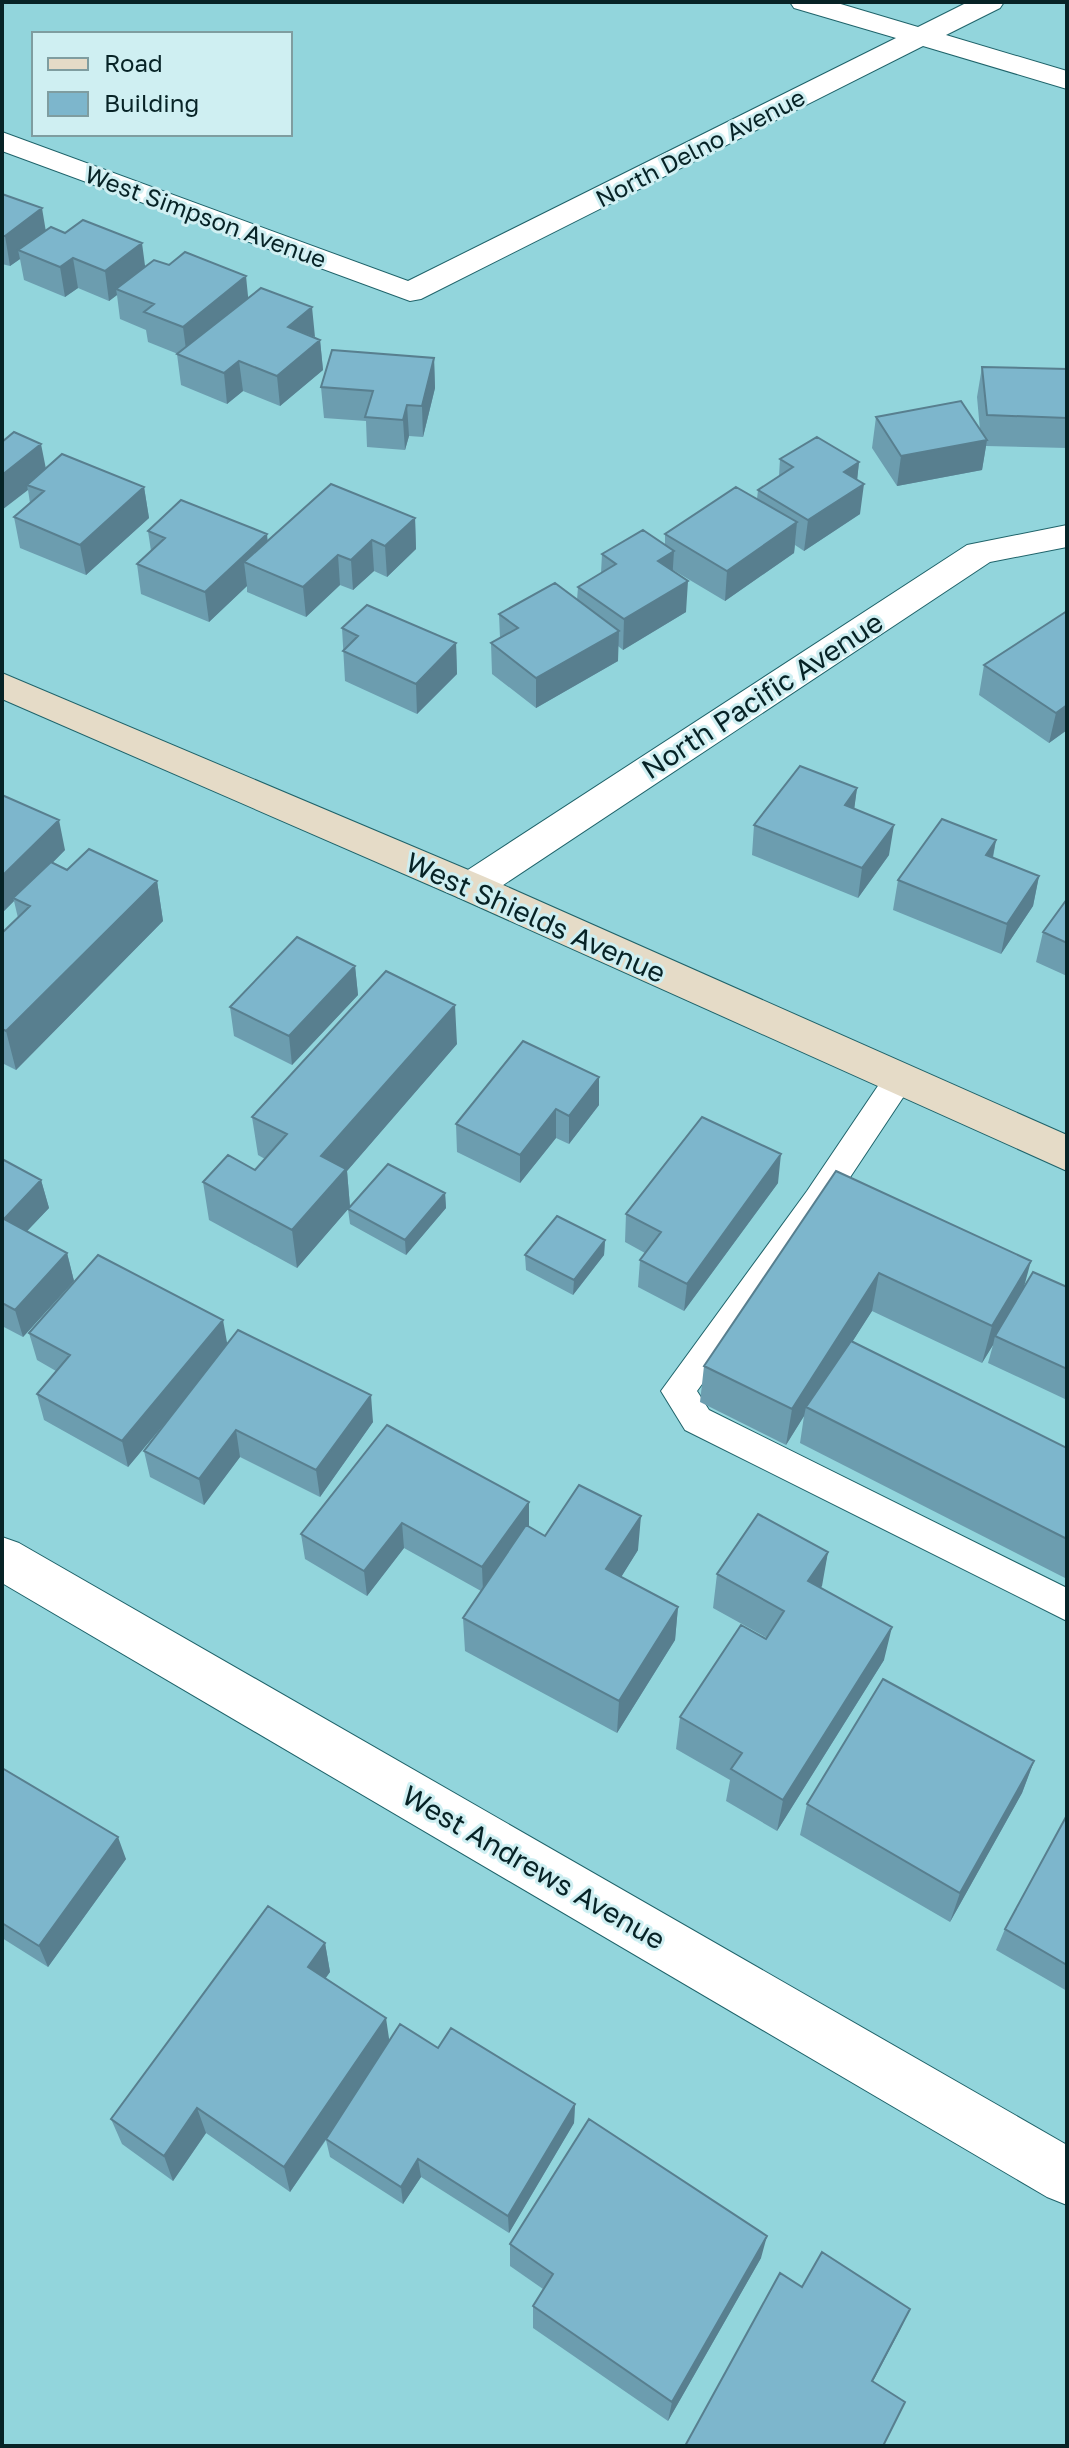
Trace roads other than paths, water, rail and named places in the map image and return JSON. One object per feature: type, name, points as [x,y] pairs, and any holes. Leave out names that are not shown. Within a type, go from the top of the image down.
[{"type":"main road","name":"West Shields Avenue","points":[[2,685],[471,887],[1067,1154]]},
{"type":"street","points":[[804,2],[1067,80]]},
{"type":"street","name":"North Delno Avenue","points":[[410,292],[990,2]]},
{"type":"street","name":"West Simpson Avenue","points":[[2,141],[410,292]]},
{"type":"street","name":"North Pacific Avenue","points":[[471,887],[979,553],[1067,536]]},
{"type":"street","name":"West Andrews Avenue","points":[[2,1558],[1067,2177]]},
{"type":"lane","points":[[899,1079],[818,1200],[678,1391],[697,1420],[1067,1605]]}]
